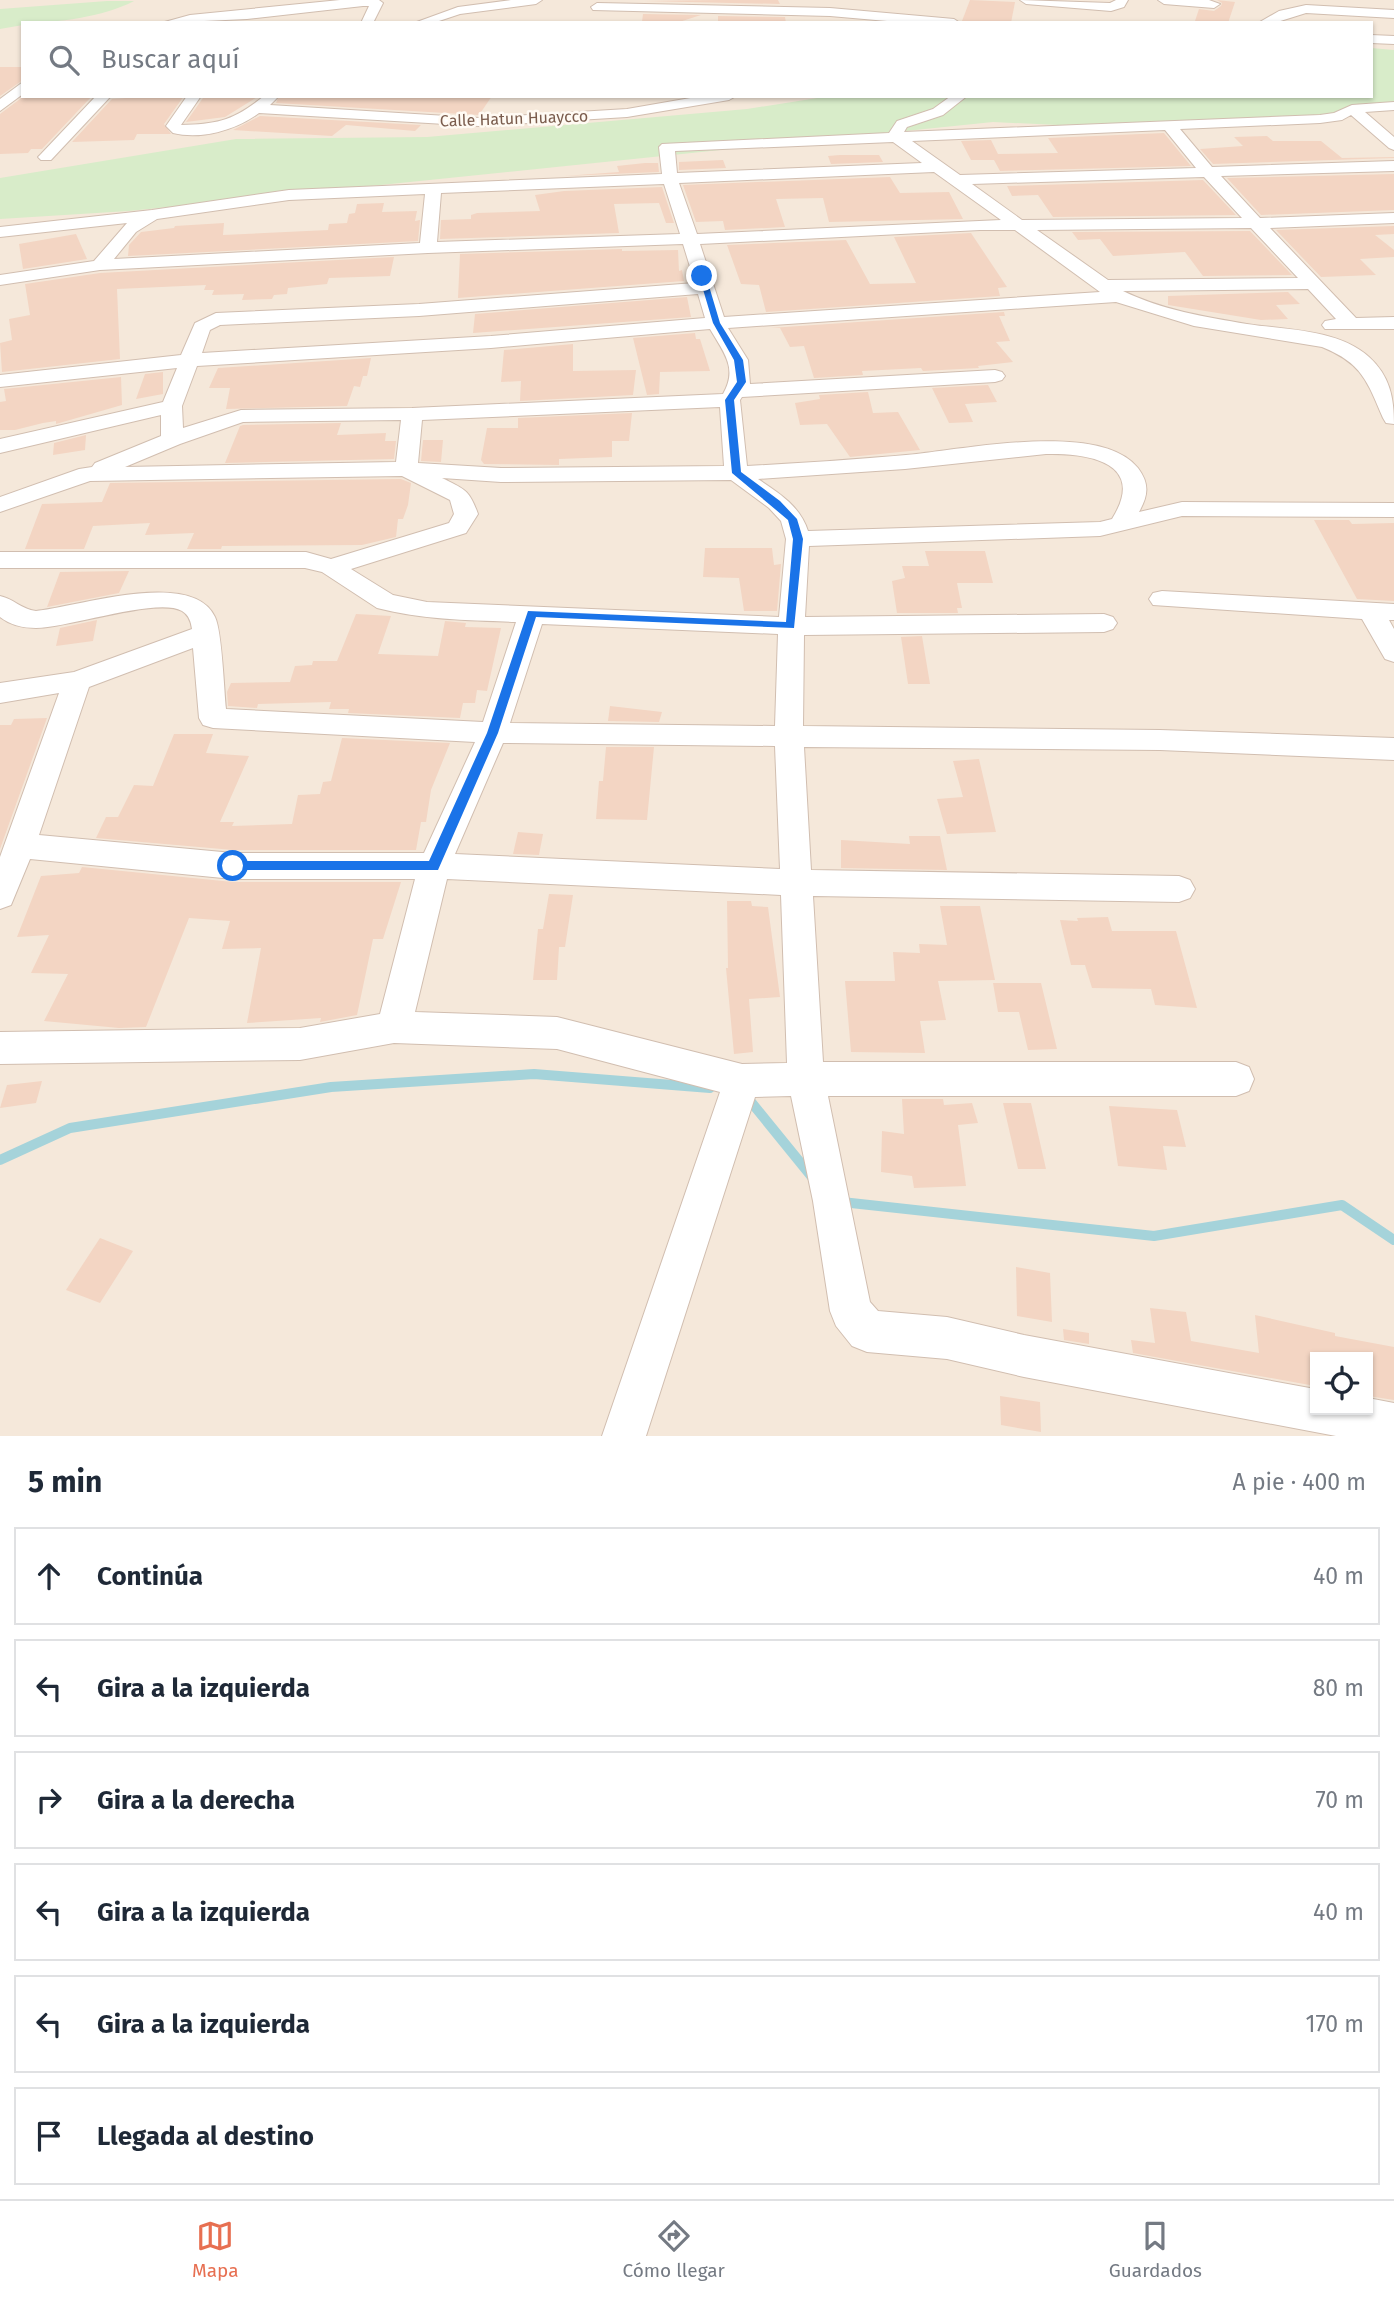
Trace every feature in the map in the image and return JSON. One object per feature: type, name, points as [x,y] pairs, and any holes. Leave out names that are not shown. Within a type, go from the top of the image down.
[{"type":"street","points":[[426,21],[458,11],[536,0]]},
{"type":"street","points":[[1026,0],[1111,7],[1120,4],[1122,0]]},
{"type":"street","points":[[1164,0],[1214,4]]},
{"type":"street","points":[[1268,21],[1283,14],[1336,0]]},
{"type":"street","points":[[316,21],[326,3]]},
{"type":"street","points":[[230,21],[326,3],[377,4],[369,21]]},
{"type":"street","points":[[597,7],[832,12],[932,21]]},
{"type":"street","points":[[645,21],[651,9]]},
{"type":"street","points":[[1306,9],[1394,14]]},
{"type":"street","points":[[177,21],[191,18],[253,18]]},
{"type":"street","points":[[1373,39],[1394,40]]},
{"type":"street","points":[[0,90],[21,87]]},
{"type":"street","points":[[0,107],[21,88]]},
{"type":"street","points":[[46,157],[102,98]]},
{"type":"street","points":[[193,98],[173,126],[178,130],[221,129],[233,125],[270,98]]},
{"type":"street","name":"Calle Hatun Huaycco","points":[[257,109],[479,122],[597,116],[716,98]]},
{"type":"street","points":[[957,98],[938,111],[902,124],[896,132],[899,139],[1110,291],[1138,305],[1186,318],[1326,342],[1346,349],[1362,359],[1374,372],[1394,416]]},
{"type":"street","points":[[380,117],[394,103]]},
{"type":"street","points":[[736,473],[732,396],[741,382],[738,360],[716,323],[670,179],[667,148],[1171,128],[1320,119],[1337,117],[1352,108],[1394,106]]},
{"type":"street","points":[[1352,108],[1394,145]]},
{"type":"street","points":[[1171,128],[1208,172],[1350,324]]},
{"type":"street","points":[[953,180],[1394,166]]},
{"type":"street","points":[[0,233],[289,195],[433,191],[935,167]]},
{"type":"street","points":[[428,248],[433,191]]},
{"type":"street","points":[[100,265],[130,228],[152,215]]},
{"type":"street","points":[[0,280],[100,265],[428,248],[980,225],[1020,227],[1394,218]]},
{"type":"street","points":[[0,381],[191,360],[491,342],[1110,291],[1314,283]]},
{"type":"street","points":[[172,439],[172,406],[202,327],[216,319],[419,310],[705,288]]},
{"type":"street","points":[[1248,328],[1394,323]]},
{"type":"street","points":[[0,505],[87,474],[172,439],[241,416],[412,414],[732,396],[995,376]]},
{"type":"street","points":[[0,446],[172,406]]},
{"type":"street","points":[[405,469],[412,414]]},
{"type":"street","points":[[87,474],[405,469],[501,475],[736,473],[830,469],[1079,448],[1115,460],[1132,475],[1136,489],[1131,507],[1121,523]]},
{"type":"street","points":[[331,567],[458,528],[466,514],[460,496],[405,469]]},
{"type":"street","points":[[736,473],[777,503],[792,519],[798,539],[791,626],[789,737],[806,1079],[832,1201],[851,1311],[867,1331],[947,1338],[1024,1356],[1394,1425]]},
{"type":"street","points":[[798,539],[1100,529],[1182,509],[1394,510]]},
{"type":"street","points":[[0,560],[306,560],[331,567],[386,602],[427,610],[791,626],[1104,623]]},
{"type":"street","points":[[0,604],[18,617],[45,620],[164,598],[188,603],[203,617],[214,718],[493,733],[1160,740],[1394,749]]},
{"type":"street","points":[[1163,599],[1383,612],[1394,653]]},
{"type":"street","points":[[394,1027],[433,866],[493,733],[532,614]]},
{"type":"street","points":[[0,693],[77,681],[205,634]]},
{"type":"street","points":[[0,896],[77,681]]},
{"type":"street","points":[[20,846],[233,866],[433,866],[797,883],[1178,889]]},
{"type":"street","points":[[0,1048],[300,1044],[394,1027],[557,1033],[742,1081],[1236,1079]]},
{"type":"street","points":[[624,1436],[742,1081]]},
{"type":"shaded area","points":[[0,0],[1394,0],[1394,1436],[0,1436]]},
{"type":"green space","points":[[134,1],[94,15],[58,21],[21,21],[21,25],[0,29],[0,9]]},
{"type":"green space","points":[[1373,48],[1394,50],[1394,102],[1337,113],[1295,117],[1058,125],[993,122],[129,211],[0,219],[0,178],[236,139],[427,137],[747,109],[817,98],[1373,98]]},
{"type":"building","points":[[778,0],[780,4],[644,1]]},
{"type":"building","points":[[970,0],[1015,2],[1011,21],[962,21]]},
{"type":"building","points":[[1217,0],[1235,2],[1229,21],[1195,21],[1199,9],[1214,11],[1222,3]]},
{"type":"building","points":[[643,14],[701,15],[682,21],[642,21]]},
{"type":"building","points":[[718,16],[785,17],[786,21],[718,21]]},
{"type":"building","points":[[0,67],[21,67],[21,81],[0,96]]},
{"type":"building","points":[[21,98],[90,98],[42,149],[31,149],[28,153],[0,154],[0,114]]},
{"type":"building","points":[[183,98],[164,124],[171,134],[137,134],[134,140],[72,142],[112,99]]},
{"type":"building","points":[[203,98],[256,98],[225,117],[186,122]]},
{"type":"building","points":[[278,98],[491,98],[479,115],[276,103]]},
{"type":"building","points":[[260,116],[421,125],[415,131],[346,125],[332,136],[233,130]]},
{"type":"building","points":[[1164,133],[1191,166],[1000,171],[994,160],[971,160],[961,141],[991,140],[998,154],[1058,153],[1048,138]]},
{"type":"building","points":[[1267,136],[1273,141],[1321,141],[1342,158],[1394,158],[1213,164],[1200,149],[1243,146],[1234,137]]},
{"type":"building","points":[[879,155],[883,162],[831,164],[828,156]]},
{"type":"building","points":[[723,160],[726,168],[679,170],[679,162]]},
{"type":"building","points":[[658,163],[659,172],[564,176],[619,172],[617,166]]},
{"type":"building","points":[[1394,174],[1394,210],[1261,215],[1227,178]]},
{"type":"building","points":[[890,177],[900,193],[949,192],[963,219],[829,222],[823,198],[776,199],[785,227],[725,230],[723,221],[696,222],[683,185]]},
{"type":"building","points":[[1203,180],[1236,215],[1053,217],[1038,195],[1012,196],[1007,186]]},
{"type":"building","points":[[662,187],[674,223],[666,223],[659,203],[614,204],[619,233],[440,239],[441,220],[471,219],[471,215],[477,213],[540,211],[535,195],[564,191]]},
{"type":"building","points":[[384,203],[382,212],[417,211],[415,221],[420,220],[418,241],[128,256],[129,245],[141,232],[175,226],[224,223],[223,235],[328,230],[329,224],[347,223],[349,214],[355,213],[357,204]]},
{"type":"building","points":[[1394,226],[1394,234],[1375,235],[1394,250],[1394,257],[1360,259],[1376,275],[1321,277],[1276,230]]},
{"type":"building","points":[[1250,231],[1292,275],[1203,276],[1185,252],[1113,256],[1100,239],[1078,240],[1072,232]]},
{"type":"building","points":[[971,233],[1007,287],[998,288],[1000,296],[766,312],[759,285],[741,284],[727,245],[846,240],[870,284],[916,283],[894,237]]},
{"type":"building","points":[[76,234],[87,259],[23,269],[19,244]]},
{"type":"building","points":[[678,250],[679,271],[682,270],[684,281],[458,298],[460,254]]},
{"type":"building","points":[[394,257],[390,276],[329,278],[327,284],[288,288],[287,294],[274,295],[272,299],[242,300],[244,294],[212,295],[214,290],[204,290],[206,285],[117,289],[120,359],[2,372],[0,343],[12,340],[9,319],[30,315],[25,284],[100,273]]},
{"type":"building","points":[[1288,292],[1300,304],[1276,305],[1288,319],[1261,320],[1168,305],[1168,296]]},
{"type":"building","points":[[687,297],[691,317],[473,333],[475,314]]},
{"type":"building","points":[[1004,312],[1005,316],[999,316],[1010,341],[996,342],[1013,362],[978,366],[979,368],[862,371],[863,375],[814,378],[804,346],[790,347],[780,328],[770,328]]},
{"type":"building","points":[[695,333],[696,339],[700,339],[710,371],[660,372],[659,394],[647,395],[633,338]]},
{"type":"building","points":[[573,344],[573,371],[636,370],[633,395],[520,401],[521,381],[501,382],[504,350]]},
{"type":"building","points":[[371,358],[367,376],[363,376],[360,387],[354,386],[347,406],[226,409],[230,388],[209,388],[218,368]]},
{"type":"building","points":[[163,372],[163,394],[136,399],[145,374]]},
{"type":"building","points":[[121,377],[122,405],[56,424],[56,421],[15,430],[0,430],[0,402],[6,401],[4,389]]},
{"type":"building","points":[[988,385],[997,402],[965,404],[973,422],[949,423],[932,388]]},
{"type":"building","points":[[868,392],[873,413],[898,412],[920,450],[850,457],[827,424],[800,425],[795,403],[820,399],[819,395]]},
{"type":"building","points":[[632,413],[629,441],[612,441],[612,457],[559,459],[559,465],[484,464],[481,460],[487,428],[518,428],[518,418]]},
{"type":"building","points":[[341,423],[337,435],[386,433],[385,441],[396,441],[394,459],[225,463],[240,426]]},
{"type":"building","points":[[86,435],[85,450],[53,455],[54,443]]},
{"type":"building","points":[[423,440],[443,440],[441,462],[421,461]]},
{"type":"building","points":[[401,479],[411,483],[408,505],[403,519],[398,519],[396,537],[362,545],[222,546],[221,549],[187,549],[194,533],[145,535],[150,523],[93,526],[84,549],[25,549],[42,504],[102,502],[110,483]]},
{"type":"building","points":[[1314,520],[1349,520],[1352,524],[1394,523],[1394,601],[1357,599]]},
{"type":"building","points":[[705,548],[772,548],[774,565],[781,564],[777,611],[744,611],[739,578],[703,577]]},
{"type":"building","points":[[925,551],[985,551],[993,583],[957,583],[962,608],[957,608],[958,613],[897,613],[892,581],[905,578],[902,566],[929,566]]},
{"type":"building","points":[[129,571],[119,593],[47,607],[60,572]]},
{"type":"building","points":[[356,614],[391,616],[378,654],[438,656],[445,621],[466,623],[465,627],[501,628],[487,691],[477,690],[475,703],[463,703],[460,718],[348,713],[349,709],[329,709],[331,702],[258,704],[257,708],[228,706],[227,692],[231,683],[290,682],[295,666],[312,665],[313,661],[337,661]]},
{"type":"building","points":[[97,620],[93,641],[56,646],[60,628]]},
{"type":"building","points":[[922,636],[930,684],[908,684],[901,637]]},
{"type":"building","points":[[610,706],[662,712],[659,722],[608,721]]},
{"type":"building","points":[[47,718],[0,849],[0,725],[11,725],[14,719]]},
{"type":"building","points":[[174,734],[213,734],[206,753],[249,756],[220,822],[234,822],[232,826],[292,824],[298,795],[320,794],[323,782],[331,781],[342,738],[450,743],[431,790],[426,822],[421,822],[416,850],[233,850],[96,838],[106,817],[118,817],[134,785],[153,786]]},
{"type":"building","points":[[606,747],[654,747],[647,820],[596,819],[599,781],[603,781]]},
{"type":"building","points":[[979,759],[996,832],[947,834],[937,799],[963,797],[953,761]]},
{"type":"building","points":[[518,832],[543,834],[539,855],[513,854]]},
{"type":"building","points":[[909,836],[940,836],[947,870],[841,868],[841,840],[910,844]]},
{"type":"building","points":[[82,867],[233,882],[401,882],[383,939],[373,939],[357,1015],[320,1022],[321,1018],[247,1023],[261,948],[222,949],[230,921],[189,918],[146,1027],[119,1028],[44,1021],[68,974],[31,973],[49,935],[17,937],[41,876],[79,873]]},
{"type":"building","points":[[549,894],[573,895],[565,947],[559,947],[557,980],[533,980],[538,929],[543,929]]},
{"type":"building","points":[[727,901],[751,901],[752,906],[768,907],[780,997],[749,999],[753,1052],[734,1054],[726,968]]},
{"type":"building","points":[[940,906],[980,906],[995,980],[938,981],[946,1020],[920,1021],[925,1053],[851,1052],[845,981],[895,981],[893,952],[920,953],[919,944],[947,945]]},
{"type":"building","points":[[1108,917],[1112,931],[1176,931],[1197,1008],[1155,1005],[1151,989],[1092,988],[1085,965],[1071,965],[1060,920],[1078,921],[1077,918]]},
{"type":"building","points":[[993,983],[1041,983],[1057,1049],[1028,1050],[1019,1012],[998,1012]]},
{"type":"building","points":[[42,1081],[36,1103],[0,1108],[7,1085]]},
{"type":"building","points":[[902,1099],[943,1099],[944,1105],[972,1103],[978,1123],[958,1125],[966,1186],[914,1188],[912,1176],[881,1172],[882,1131],[904,1134]]},
{"type":"building","points":[[1003,1103],[1031,1103],[1046,1169],[1018,1169]]},
{"type":"building","points":[[1109,1106],[1177,1110],[1186,1147],[1163,1146],[1167,1170],[1118,1166]]},
{"type":"building","points":[[100,1238],[133,1251],[100,1303],[66,1290]]},
{"type":"building","points":[[1016,1267],[1050,1273],[1052,1322],[1017,1316]]},
{"type":"building","points":[[1150,1308],[1186,1312],[1191,1341],[1259,1353],[1255,1315],[1335,1333],[1335,1336],[1394,1347],[1394,1400],[1373,1397],[1373,1352],[1310,1352],[1310,1385],[1133,1353],[1131,1340],[1155,1343]]},
{"type":"building","points":[[1063,1329],[1089,1333],[1089,1344],[1064,1340]]},
{"type":"building","points":[[1000,1396],[1040,1402],[1041,1432],[1001,1425]]},
{"type":"waterway","points":[[0,1160],[70,1128],[331,1087],[534,1074],[710,1088]]},
{"type":"waterway","points":[[747,1097],[812,1177]]},
{"type":"waterway","points":[[842,1202],[1154,1236],[1342,1205],[1394,1240]]},
{"type":"route","points":[[233,866],[433,866],[493,733],[532,614],[791,626],[798,539],[792,519],[777,503],[736,473],[730,400],[741,382],[738,360],[716,323],[702,276]]}]
